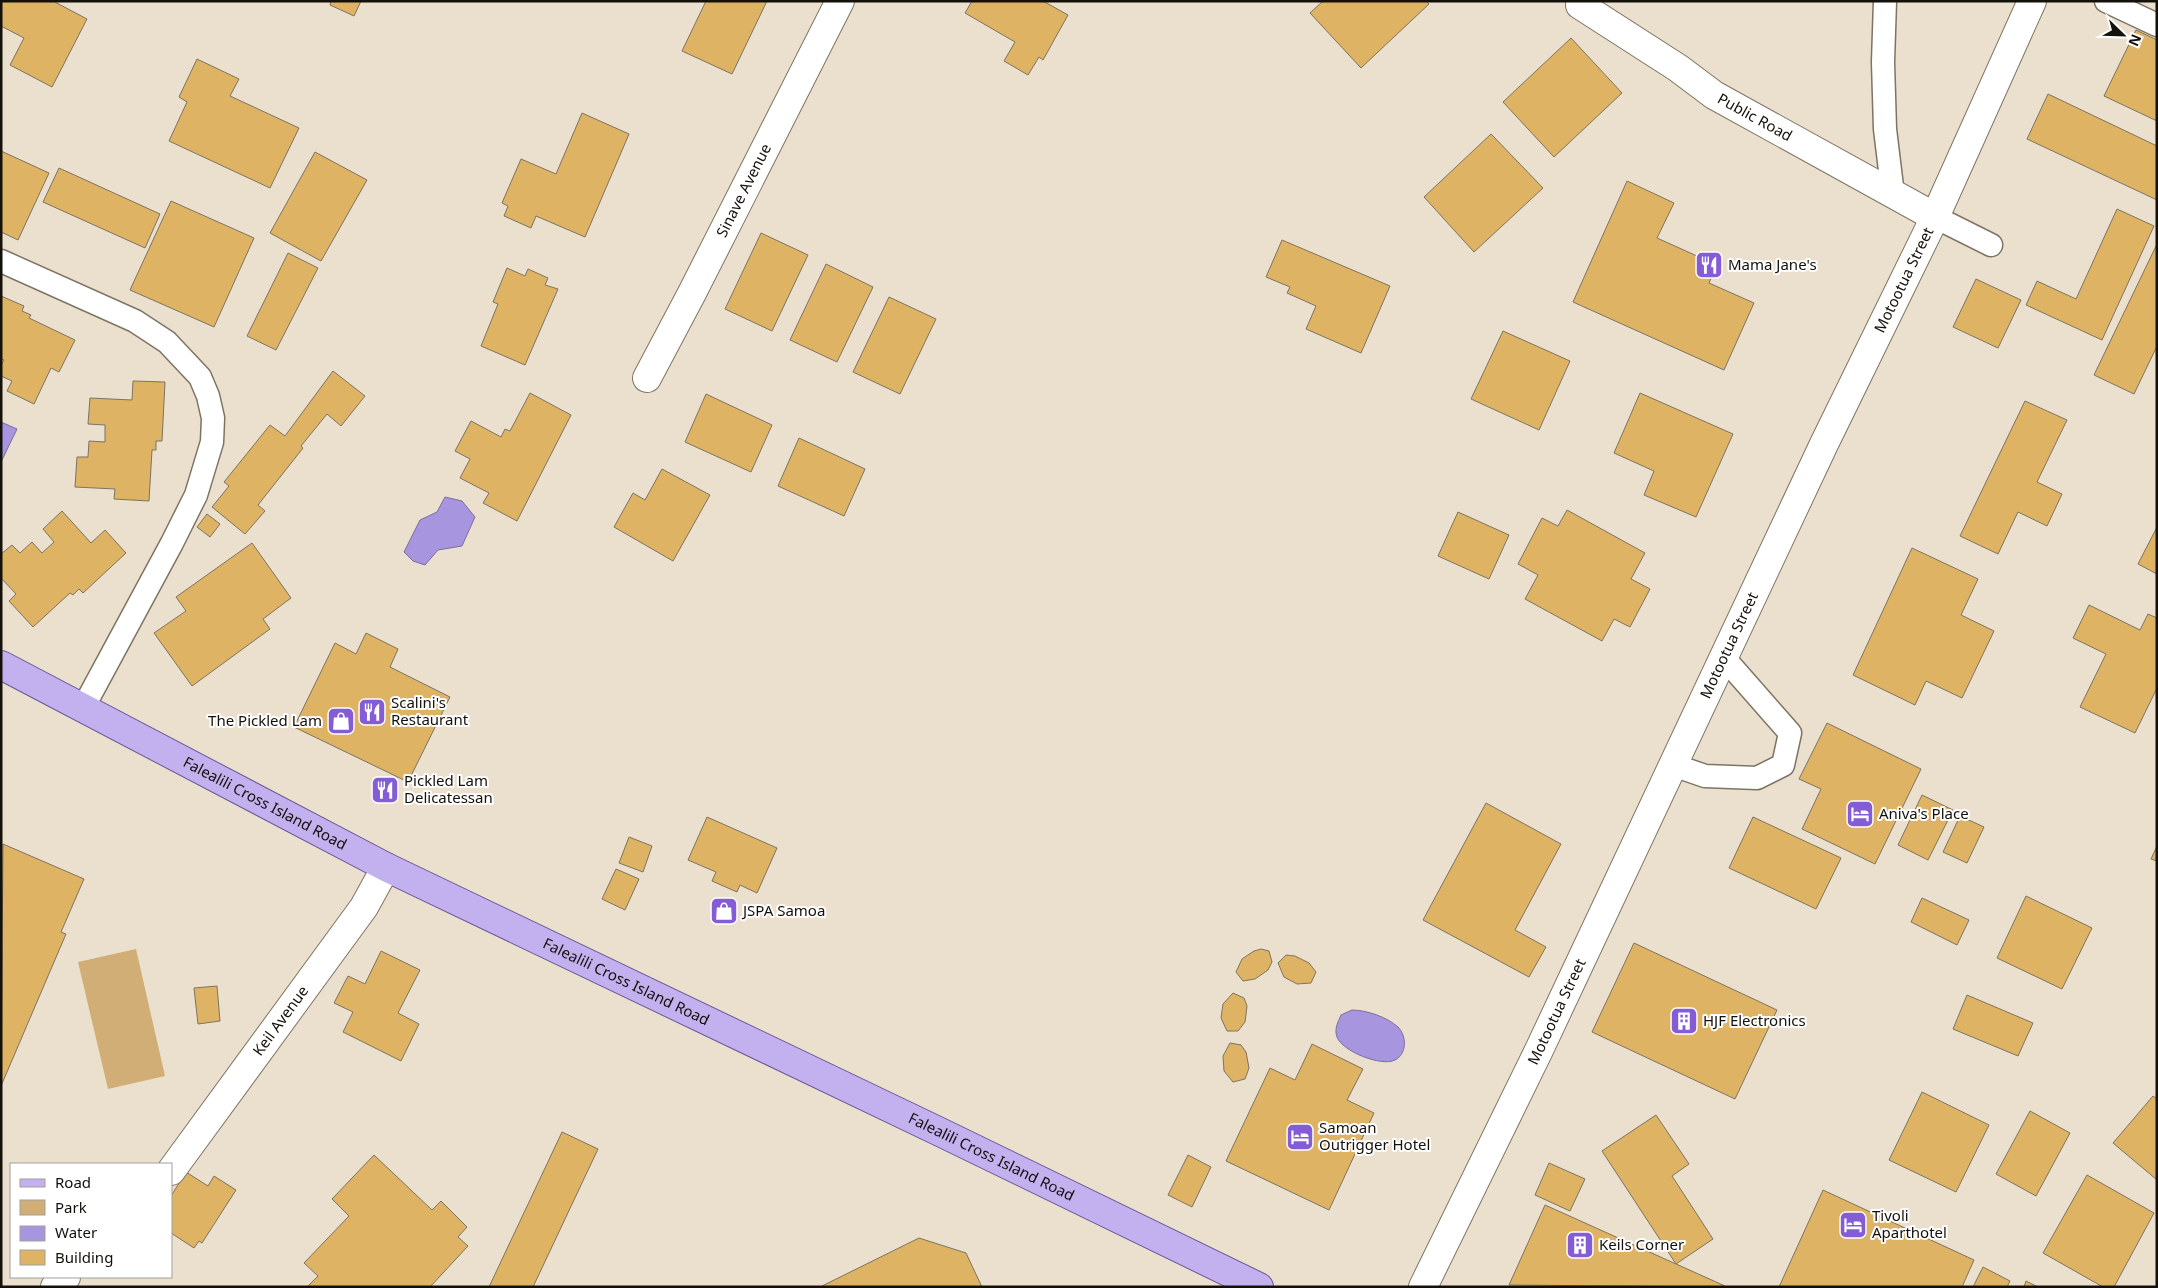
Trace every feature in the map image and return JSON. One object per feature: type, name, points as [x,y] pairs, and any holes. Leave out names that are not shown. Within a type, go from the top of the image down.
[{"type":"main road","name":"Sinave Avenue","points":[[647,378],[840,1]]},
{"type":"main road","name":"Motootua Street","points":[[1423,1287],[1540,1050],[1824,444],[1935,217],[2032,1]]},
{"type":"main road","name":"Public Road","points":[[1578,3],[1678,68],[1714,95],[1935,217]]},
{"type":"main road","name":"Falealili Cross Island Road","points":[[1,665],[386,867],[914,1119],[1259,1287]]},
{"type":"main road","name":"Keil Avenue","points":[[172,1170],[364,907],[386,867]]},
{"type":"main road","points":[[55,1287],[65,1278]]},
{"type":"lane","points":[[1885,1],[1883,62],[1885,130],[1893,195]]},
{"type":"lane","points":[[2106,1],[2157,25]]},
{"type":"lane","points":[[1935,217],[1990,245]]},
{"type":"lane","points":[[1,261],[135,321],[168,342],[200,377],[208,396],[213,418],[212,442],[196,495],[83,708]]},
{"type":"lane","points":[[1673,765],[1705,776],[1757,778],[1783,765],[1790,733],[1724,659]]},
{"type":"green space","points":[[136,949],[165,1076],[108,1089],[78,962]]},
{"type":"water","points":[[1,422],[17,429],[1,462]]},
{"type":"water","points":[[445,497],[462,501],[475,517],[462,546],[438,550],[425,565],[413,561],[404,552],[420,520],[437,512]]},
{"type":"water","points":[[1352,1010],[1376,1015],[1398,1027],[1404,1040],[1402,1054],[1389,1062],[1381,1061],[1354,1052],[1340,1042],[1336,1034],[1336,1028],[1341,1015]]},
{"type":"building","points":[[1,1],[53,1],[87,19],[52,87],[10,65],[24,38],[1,26]]},
{"type":"building","points":[[331,1],[361,1],[354,16],[330,5]]},
{"type":"building","points":[[706,1],[767,1],[732,74],[682,51]]},
{"type":"building","points":[[972,1],[1043,1],[1068,15],[1043,60],[1039,57],[1028,75],[1004,61],[1015,42],[965,13]]},
{"type":"building","points":[[1323,1],[1426,1],[1429,4],[1361,68],[1310,13]]},
{"type":"building","points":[[2136,30],[2157,40],[2157,121],[2104,96]]},
{"type":"building","points":[[1571,38],[1622,93],[1554,157],[1503,102]]},
{"type":"building","points":[[197,59],[239,79],[230,96],[299,128],[270,188],[169,141],[187,102],[179,97]]},
{"type":"building","points":[[2048,94],[2157,146],[2157,200],[2027,139]]},
{"type":"building","points":[[582,113],[629,134],[585,237],[536,216],[531,228],[504,216],[508,206],[502,203],[521,159],[556,174]]},
{"type":"building","points":[[1491,134],[1543,188],[1474,252],[1424,197]]},
{"type":"building","points":[[1,151],[49,173],[18,240],[1,232]]},
{"type":"building","points":[[315,152],[367,180],[321,261],[270,233]]},
{"type":"building","points":[[59,168],[160,214],[145,248],[43,202]]},
{"type":"building","points":[[1627,181],[1674,203],[1657,238],[1717,265],[1709,283],[1754,303],[1724,370],[1573,302]]},
{"type":"building","points":[[171,201],[254,238],[214,327],[130,290]]},
{"type":"building","points":[[2117,209],[2154,226],[2102,340],[2026,305],[2037,281],[2076,299]]},
{"type":"building","points":[[761,233],[808,255],[772,331],[725,309]]},
{"type":"building","points":[[1282,240],[1390,286],[1361,353],[1306,329],[1316,306],[1287,293],[1290,287],[1266,277]]},
{"type":"building","points":[[2157,244],[2157,346],[2134,394],[2094,375]]},
{"type":"building","points":[[288,253],[318,268],[276,350],[247,336]]},
{"type":"building","points":[[826,264],[873,287],[837,362],[790,340]]},
{"type":"building","points":[[507,268],[525,276],[528,269],[548,278],[545,285],[558,289],[525,365],[481,346],[498,304],[493,302]]},
{"type":"building","points":[[1976,279],[2021,300],[1998,348],[1953,327]]},
{"type":"building","points":[[1,296],[24,306],[22,311],[31,315],[29,318],[75,340],[59,372],[51,368],[34,404],[7,391],[12,381],[1,376],[1,365],[4,360],[1,359]]},
{"type":"building","points":[[889,297],[936,319],[900,394],[853,372]]},
{"type":"building","points":[[1503,331],[1570,361],[1539,430],[1471,399]]},
{"type":"building","points":[[333,371],[365,396],[341,426],[327,414],[258,505],[265,511],[245,534],[212,507],[229,486],[224,482],[270,425],[285,436]]},
{"type":"building","points":[[133,381],[165,382],[162,441],[156,441],[156,450],[152,450],[149,501],[114,499],[115,489],[75,487],[77,457],[88,457],[89,441],[105,442],[105,425],[88,424],[90,398],[132,400]]},
{"type":"building","points":[[530,393],[571,415],[517,521],[483,503],[489,493],[460,478],[470,459],[455,451],[471,421],[501,437],[505,429],[510,431]]},
{"type":"building","points":[[1640,393],[1733,434],[1696,517],[1644,495],[1654,471],[1614,453]]},
{"type":"building","points":[[706,394],[772,425],[751,472],[685,442]]},
{"type":"building","points":[[2025,401],[2067,420],[2037,482],[2062,494],[2047,526],[2018,512],[1998,554],[1960,536]]},
{"type":"building","points":[[799,438],[865,469],[844,516],[778,486]]},
{"type":"building","points":[[662,469],[710,495],[673,561],[614,527],[633,493],[645,500]]},
{"type":"building","points":[[1567,510],[1645,553],[1631,579],[1650,589],[1630,627],[1614,619],[1602,641],[1525,599],[1538,575],[1518,564],[1542,518],[1558,526]]},
{"type":"building","points":[[62,511],[91,543],[105,530],[126,553],[83,593],[79,589],[73,595],[70,593],[33,627],[9,601],[16,594],[1,578],[1,554],[12,545],[20,553],[32,542],[42,553],[54,542],[43,529]]},
{"type":"building","points":[[1458,512],[1509,535],[1489,579],[1438,556]]},
{"type":"building","points":[[207,514],[220,524],[210,537],[197,527]]},
{"type":"building","points":[[2157,527],[2157,574],[2138,564]]},
{"type":"building","points":[[252,543],[291,598],[263,619],[270,629],[192,686],[154,633],[186,611],[176,597]]},
{"type":"building","points":[[1912,548],[1978,579],[1961,615],[1994,631],[1962,698],[1926,681],[1915,705],[1853,675]]},
{"type":"building","points":[[2089,605],[2140,630],[2148,614],[2157,618],[2157,688],[2135,733],[2080,707],[2106,654],[2073,638]]},
{"type":"building","name":"Scalini's Restaurant","points":[[366,633],[398,649],[390,667],[450,697],[408,782],[294,727],[335,643],[356,654]]},
{"type":"building","points":[[1827,723],[1921,769],[1875,864],[1802,829],[1821,789],[1799,779]]},
{"type":"building","points":[[1922,795],[1953,810],[1928,860],[1898,845]]},
{"type":"building","points":[[1486,803],[1561,844],[1515,930],[1546,947],[1529,977],[1423,920]]},
{"type":"building","points":[[1960,816],[1984,827],[1967,863],[1943,852]]},
{"type":"building","points":[[707,817],[777,848],[757,893],[740,885],[737,892],[712,881],[716,872],[688,860]]},
{"type":"building","points":[[1753,817],[1841,858],[1816,909],[1729,868]]},
{"type":"building","points":[[629,837],[652,846],[643,872],[619,863]]},
{"type":"building","points":[[3,844],[84,879],[61,932],[66,934],[1,1086]]},
{"type":"building","points":[[2157,846],[2157,861],[2151,859]]},
{"type":"building","points":[[616,869],[639,879],[625,910],[602,899]]},
{"type":"building","points":[[2026,896],[2092,928],[2062,989],[1997,958]]},
{"type":"building","points":[[1922,898],[1969,920],[1957,945],[1911,922]]},
{"type":"building","name":"HJF Electronics","points":[[1634,943],[1777,1010],[1735,1099],[1592,1032]]},
{"type":"building","points":[[1261,949],[1269,951],[1272,962],[1268,970],[1255,979],[1243,981],[1236,972],[1242,959]]},
{"type":"building","points":[[381,951],[420,970],[398,1013],[419,1024],[401,1061],[343,1032],[353,1012],[334,1003],[348,976],[365,984]]},
{"type":"building","points":[[1286,955],[1295,956],[1309,963],[1316,972],[1311,983],[1297,984],[1284,977],[1278,963]]},
{"type":"building","points":[[217,986],[220,1021],[198,1024],[194,988]]},
{"type":"building","points":[[1233,993],[1244,998],[1247,1006],[1245,1022],[1238,1031],[1227,1031],[1221,1018],[1223,1004]]},
{"type":"building","points":[[1967,995],[2033,1023],[2018,1056],[1953,1029]]},
{"type":"building","points":[[1230,1043],[1241,1045],[1246,1052],[1249,1068],[1245,1079],[1233,1082],[1224,1071],[1223,1056]]},
{"type":"building","name":"Samoan Outrigger Hotel","points":[[1312,1044],[1363,1069],[1347,1100],[1374,1113],[1329,1210],[1226,1161],[1270,1068],[1295,1080]]},
{"type":"building","points":[[1922,1092],[1989,1125],[1956,1192],[1889,1160]]},
{"type":"building","points":[[2153,1096],[2157,1099],[2157,1180],[2113,1143]]},
{"type":"building","points":[[2030,1111],[2070,1133],[2036,1196],[1996,1174]]},
{"type":"building","points":[[1656,1115],[1689,1164],[1672,1176],[1713,1239],[1676,1264],[1602,1151]]},
{"type":"building","points":[[562,1132],[598,1149],[533,1287],[489,1287]]},
{"type":"building","points":[[374,1155],[432,1210],[441,1201],[467,1227],[458,1237],[468,1246],[430,1287],[307,1287],[318,1276],[304,1263],[349,1216],[332,1199]]},
{"type":"building","points":[[1188,1155],[1211,1167],[1192,1207],[1168,1195]]},
{"type":"building","points":[[1549,1163],[1585,1179],[1570,1211],[1535,1195]]},
{"type":"building","points":[[186,1172],[208,1186],[214,1176],[236,1190],[202,1243],[199,1241],[194,1248],[172,1234],[172,1194]]},
{"type":"building","points":[[2087,1175],[2154,1213],[2114,1287],[2103,1287],[2043,1253]]},
{"type":"building","name":"Tivoli Aparthotel","points":[[1823,1190],[1974,1260],[1962,1287],[1779,1287]]},
{"type":"building","name":"Keils Corner","points":[[1545,1205],[1725,1286],[1725,1287],[1509,1285]]},
{"type":"building","points":[[919,1238],[966,1253],[982,1287],[820,1287]]},
{"type":"building","points":[[1983,1267],[2010,1281],[2007,1287],[1973,1287]]},
{"type":"building","points":[[2026,1281],[2038,1287],[2024,1287]]},
{"type":"place","name":"Mama Jane's","points":[[1709,265]]},
{"type":"place","name":"Scalini's Restaurant","points":[[372,712]]},
{"type":"place","name":"The Pickled Lam","points":[[341,721]]},
{"type":"place","name":"Pickled Lam Delicatessan","points":[[385,790]]},
{"type":"place","name":"Aniva's Place","points":[[1860,814]]},
{"type":"place","name":"JSPA Samoa","points":[[724,911]]},
{"type":"place","name":"HJF Electronics","points":[[1684,1021]]},
{"type":"place","name":"Samoan Outrigger Hotel","points":[[1300,1137]]},
{"type":"place","name":"Tivoli Aparthotel","points":[[1853,1225]]},
{"type":"place","name":"Keils Corner","points":[[1580,1245]]}]
